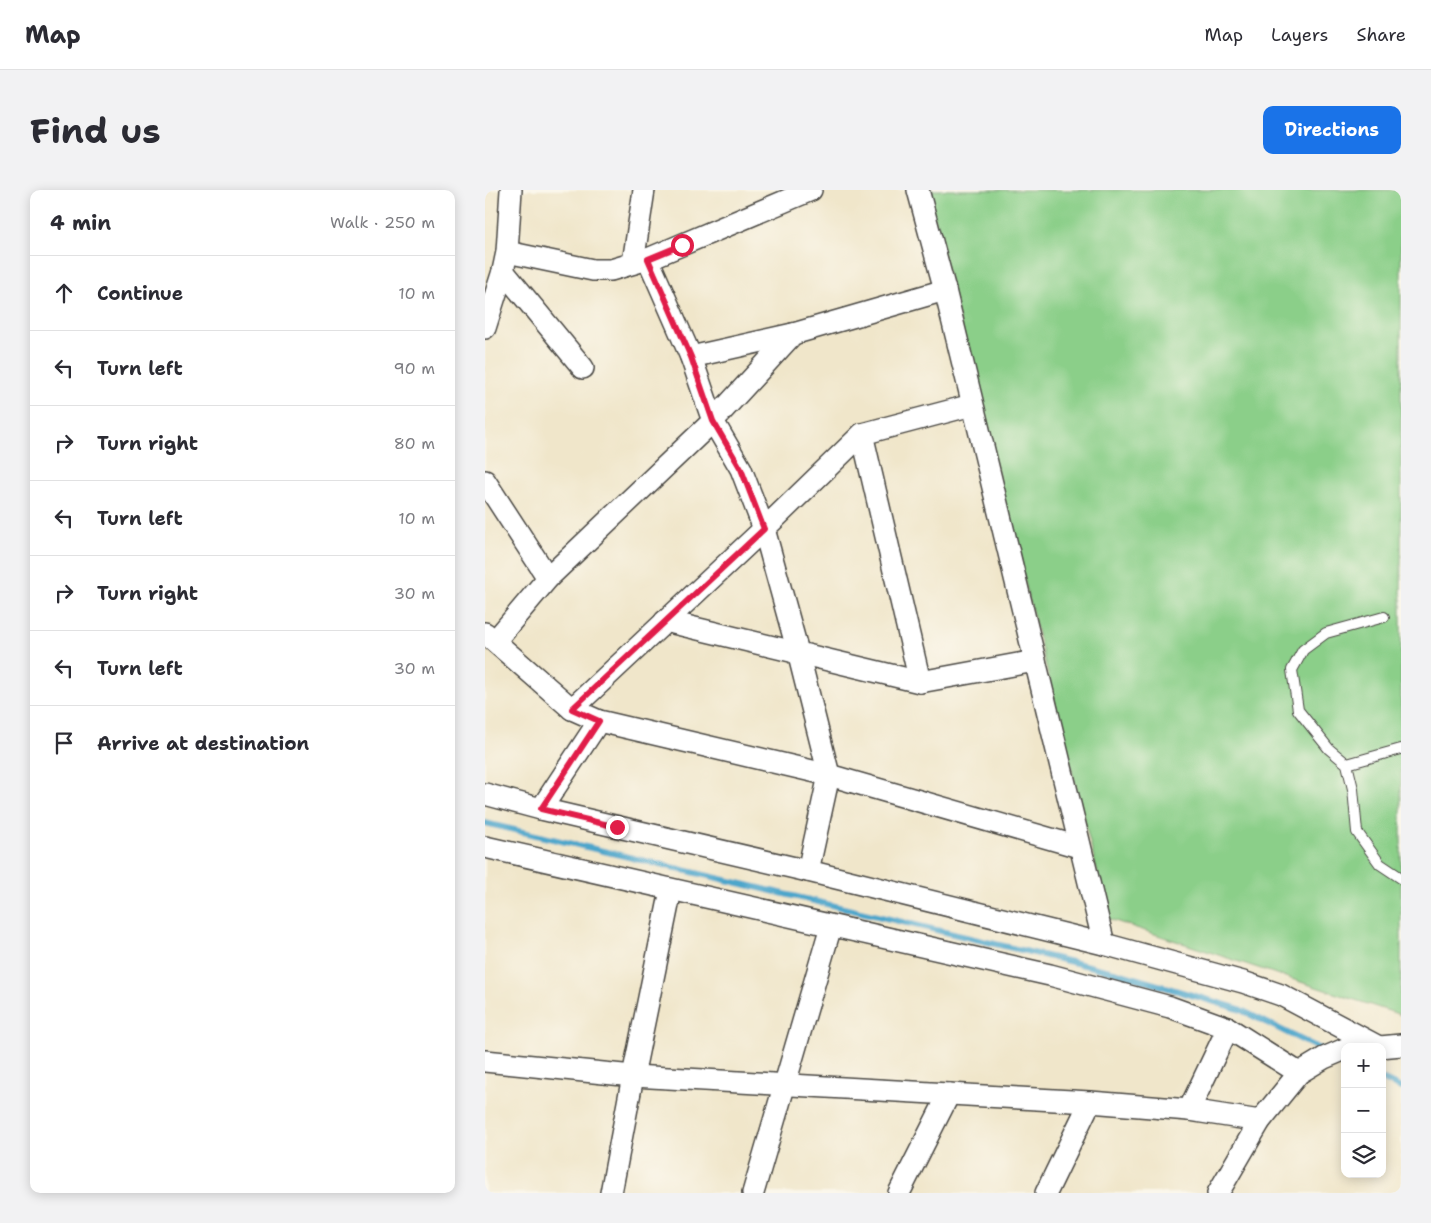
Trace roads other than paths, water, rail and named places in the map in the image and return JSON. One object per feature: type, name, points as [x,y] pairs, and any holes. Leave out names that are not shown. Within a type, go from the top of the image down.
[{"type":"street","points":[[485,328],[505,261],[511,190]]},
{"type":"street","points":[[644,190],[640,261],[691,357],[713,421],[741,469],[764,529],[799,652],[829,775],[808,871]]},
{"type":"street","points":[[918,190],[945,290],[1104,944]]},
{"type":"street","points":[[505,261],[593,270],[611,270],[640,261],[802,192]]},
{"type":"street","points":[[505,261],[583,368]]},
{"type":"street","points":[[691,357],[793,334],[945,290]]},
{"type":"street","points":[[793,334],[713,421],[548,578],[490,637],[572,709],[599,721],[829,775],[1079,847]]},
{"type":"street","points":[[572,709],[764,529],[862,434],[972,405]]},
{"type":"street","points":[[862,434],[920,682]]},
{"type":"street","points":[[485,481],[548,578]]},
{"type":"street","points":[[665,622],[920,682],[1035,661]]},
{"type":"street","points":[[541,809],[599,721]]},
{"type":"street","points":[[485,782],[493,796],[541,809],[808,871],[1104,944],[1243,982],[1281,995],[1371,1043]]},
{"type":"street","points":[[485,847],[1050,975],[1170,1007],[1228,1028],[1299,1073]]},
{"type":"street","points":[[611,1193],[671,890]]},
{"type":"street","points":[[753,1193],[831,926]]},
{"type":"street","points":[[1189,1110],[1228,1028]]},
{"type":"street","points":[[1386,1046],[1401,1045]]},
{"type":"street","points":[[1218,1193],[1260,1121],[1299,1073],[1324,1058],[1341,1051]]},
{"type":"street","points":[[485,1061],[633,1076],[1089,1102],[1189,1110],[1260,1121]]},
{"type":"street","points":[[899,1193],[949,1094]]},
{"type":"street","points":[[1046,1193],[1089,1102]]},
{"type":"lane","points":[[1384,617],[1326,633],[1303,650],[1292,670],[1298,710],[1329,749],[1347,764],[1353,789],[1357,832],[1379,864],[1401,878]]},
{"type":"lane","points":[[1347,764],[1401,749]]},
{"type":"waterway","points":[[485,823],[1114,972],[1239,1009],[1326,1052]]},
{"type":"waterway","points":[[1386,1081],[1401,1088]]}]
